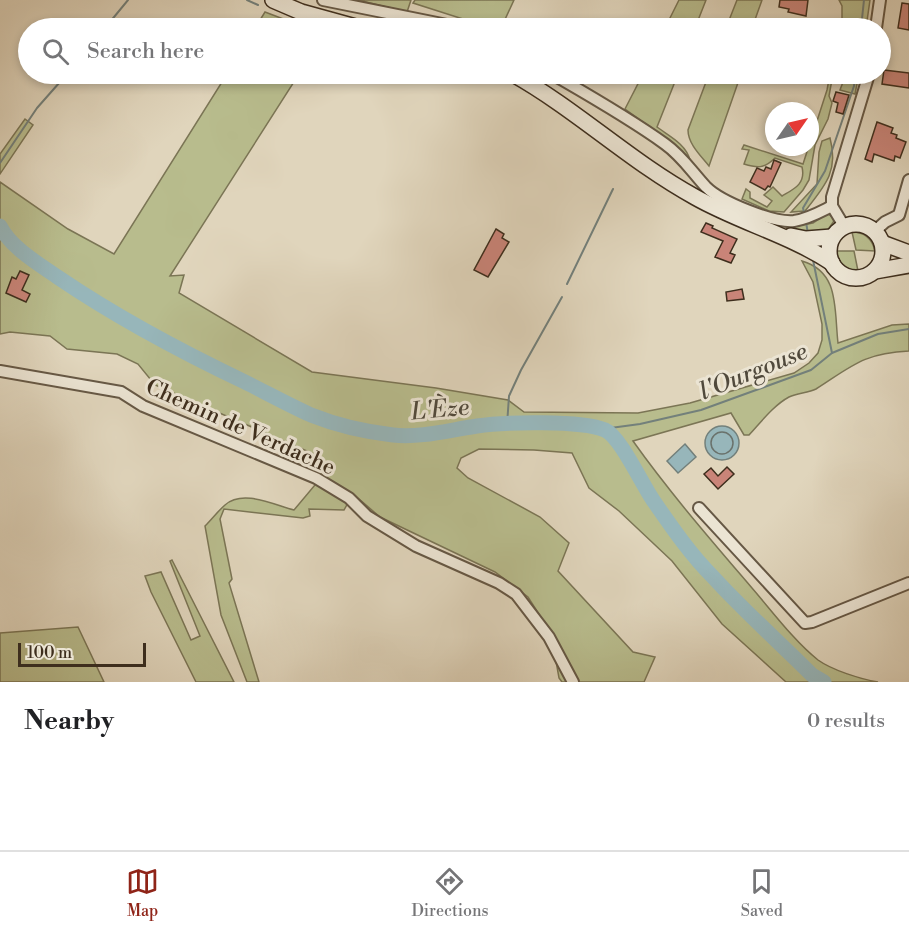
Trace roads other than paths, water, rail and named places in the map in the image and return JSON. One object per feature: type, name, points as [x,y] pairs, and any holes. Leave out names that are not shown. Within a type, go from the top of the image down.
[{"type":"main road","points":[[273,0],[322,18]]},
{"type":"main road","points":[[529,84],[562,104],[680,188],[832,263]]},
{"type":"main road","points":[[770,232],[806,239],[838,232],[850,224],[863,224],[878,237],[909,253]]},
{"type":"main road","points":[[838,232],[829,255],[837,270],[852,278],[909,265]]},
{"type":"main road","points":[[875,271],[882,258],[878,237]]},
{"type":"street","points":[[324,0],[413,18]]},
{"type":"street","points":[[877,18],[880,0]]},
{"type":"street","points":[[568,84],[664,143],[682,158],[707,187],[730,202],[787,221],[804,219],[832,206]]},
{"type":"street","points":[[838,232],[832,197],[866,84]]},
{"type":"street","points":[[878,237],[885,222],[899,215],[909,180]]},
{"type":"street","name":"Chemin de Verdache","points":[[0,371],[121,392],[143,406],[316,478],[349,498],[367,516],[416,546],[499,583],[516,594],[549,637],[573,682]]},
{"type":"street","points":[[699,508],[805,623],[909,583]]},
{"type":"water","points":[[722,426],[734,431],[739,443],[734,455],[722,460],[710,455],[705,443],[710,431]]},
{"type":"water","points":[[685,444],[696,457],[678,473],[667,461]]},
{"type":"waterway","points":[[113,18],[128,0]]},
{"type":"waterway","points":[[247,0],[258,5]]},
{"type":"waterway","points":[[862,18],[864,0]]},
{"type":"waterway","points":[[0,163],[37,108],[58,84]]},
{"type":"waterway","points":[[805,216],[803,208],[825,171],[854,84]]},
{"type":"waterway","points":[[567,284],[613,189]]},
{"type":"waterway","points":[[806,222],[808,234]]},
{"type":"waterway","name":"L'Èze","points":[[0,226],[11,241],[26,255],[104,307],[197,358],[321,419],[362,430],[404,436],[477,426],[523,423],[561,423],[605,430],[618,442],[650,496],[697,560],[812,675],[824,682]]},
{"type":"waterway","points":[[813,260],[832,353]]},
{"type":"waterway","points":[[507,425],[509,396],[562,297]]},
{"type":"waterway","name":"l'Ourgouse","points":[[603,429],[640,424],[701,410],[811,370],[832,353],[878,334],[909,329]]}]
